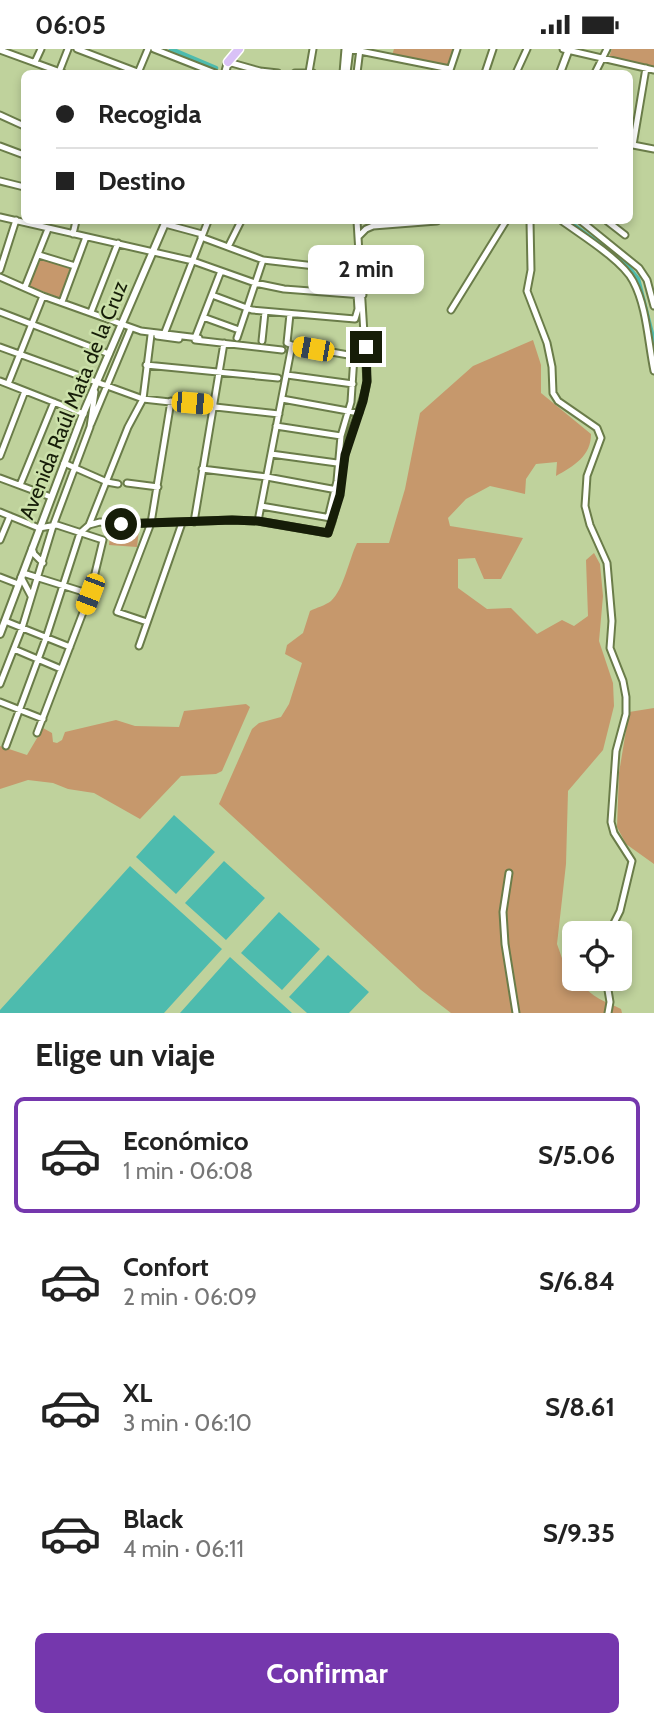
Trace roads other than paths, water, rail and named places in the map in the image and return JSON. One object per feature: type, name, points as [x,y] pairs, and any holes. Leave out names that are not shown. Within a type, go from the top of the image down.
[{"type":"main road","points":[[228,49],[228,62]]},
{"type":"main road","points":[[228,62],[239,49]]},
{"type":"street","points":[[35,62],[41,49]]},
{"type":"street","points":[[61,70],[68,49]]},
{"type":"street","points":[[77,49],[130,70]]},
{"type":"street","points":[[139,70],[148,49]]},
{"type":"street","points":[[154,49],[207,70]]},
{"type":"street","points":[[311,70],[313,49]]},
{"type":"street","points":[[345,70],[348,49],[445,70]]},
{"type":"street","points":[[389,57],[392,49]]},
{"type":"street","points":[[449,70],[457,49]]},
{"type":"street","points":[[486,70],[493,49]]},
{"type":"street","points":[[517,70],[527,49]]},
{"type":"street","points":[[597,70],[607,49]]},
{"type":"street","points":[[0,50],[16,52],[53,70]]},
{"type":"street","points":[[358,70],[360,50]]},
{"type":"street","points":[[561,70],[567,50],[654,70]]},
{"type":"street","points":[[226,70],[228,62],[256,70]]},
{"type":"street","points":[[623,70],[624,64]]},
{"type":"street","points":[[633,136],[646,68]]},
{"type":"street","points":[[0,115],[21,125]]},
{"type":"street","points":[[0,146],[21,154]]},
{"type":"street","points":[[633,146],[654,149]]},
{"type":"street","points":[[0,181],[21,184]]},
{"type":"street","points":[[0,217],[21,221]]},
{"type":"street","points":[[0,269],[16,220]]},
{"type":"street","points":[[30,224],[193,261],[255,283],[284,289],[360,294]]},
{"type":"street","points":[[73,234],[75,224]]},
{"type":"street","name":"Avenida Raúl Mata de la Cruz","points":[[0,634],[83,414],[165,224]]},
{"type":"street","points":[[171,224],[263,260],[361,269]]},
{"type":"street","points":[[165,333],[207,224]]},
{"type":"street","points":[[228,247],[240,224]]},
{"type":"street","points":[[212,295],[247,308],[355,319],[361,269],[357,224]]},
{"type":"street","points":[[362,224],[392,224]]},
{"type":"street","points":[[451,310],[504,224]]},
{"type":"street","points":[[530,224],[531,270],[527,291],[547,343],[552,366],[553,393],[558,401],[597,428],[601,438],[587,476],[585,506],[590,525],[607,563],[612,621],[610,648],[623,681],[626,697],[625,714],[614,761],[611,822],[614,833],[632,861],[615,921]]},
{"type":"street","points":[[566,224],[608,254],[633,279],[654,371]]},
{"type":"street","points":[[585,224],[639,268],[647,280],[654,306]]},
{"type":"street","points":[[613,224],[625,235]]},
{"type":"street","points":[[359,236],[373,226]]},
{"type":"street","points":[[25,288],[48,229]]},
{"type":"street","points":[[62,302],[86,237]]},
{"type":"street","points":[[91,312],[118,243]]},
{"type":"street","points":[[38,255],[75,267]]},
{"type":"street","points":[[237,338],[263,260]]},
{"type":"street","points":[[141,331],[197,338],[221,271]]},
{"type":"street","points":[[0,277],[43,296],[152,335],[282,350]]},
{"type":"street","points":[[89,524],[232,520],[258,521],[328,533],[345,455],[367,381],[360,294]]},
{"type":"street","points":[[8,384],[43,296]]},
{"type":"street","points":[[262,341],[265,311]]},
{"type":"street","points":[[0,312],[109,354]]},
{"type":"street","points":[[290,314],[287,343],[354,356],[349,410],[337,463],[338,490]]},
{"type":"street","points":[[203,317],[239,330]]},
{"type":"street","points":[[0,684],[22,628],[74,467],[131,328]]},
{"type":"street","points":[[6,746],[46,638],[80,533],[89,524],[128,427],[143,399],[152,335]]},
{"type":"street","points":[[194,522],[224,343]]},
{"type":"street","points":[[258,521],[292,345]]},
{"type":"street","points":[[0,347],[143,399],[279,414]]},
{"type":"street","points":[[146,365],[278,378]]},
{"type":"street","points":[[286,375],[353,384]]},
{"type":"street","points":[[0,381],[90,417]]},
{"type":"street","points":[[90,426],[97,382]]},
{"type":"street","points":[[0,456],[25,391]]},
{"type":"street","points":[[282,399],[359,413]]},
{"type":"street","points":[[147,622],[117,612],[150,523],[172,401]]},
{"type":"street","points":[[20,485],[54,402]]},
{"type":"street","points":[[276,426],[341,436]]},
{"type":"street","points":[[271,453],[337,463]]},
{"type":"street","points":[[64,463],[107,482],[118,484]]},
{"type":"street","points":[[202,469],[338,490]]},
{"type":"street","points":[[0,478],[51,496]]},
{"type":"street","points":[[127,483],[158,487]]},
{"type":"street","points":[[261,506],[331,518]]},
{"type":"street","points":[[0,512],[39,528],[53,526],[103,540],[90,594],[37,733]]},
{"type":"street","points":[[0,540],[10,516]]},
{"type":"street","points":[[139,646],[182,523]]},
{"type":"street","points":[[32,548],[43,563]]},
{"type":"street","points":[[0,577],[38,577],[90,594]]},
{"type":"street","points":[[21,578],[28,587],[31,600]]},
{"type":"street","points":[[5,621],[70,647]]},
{"type":"street","points":[[14,649],[61,669]]},
{"type":"street","points":[[0,702],[43,719]]},
{"type":"street","points":[[509,873],[503,912],[505,944],[516,1013]]},
{"type":"street","points":[[608,991],[608,1013]]},
{"type":"water","points":[[174,815],[215,852],[176,894],[136,857]]},
{"type":"water","points":[[224,861],[265,898],[226,940],[185,903]]},
{"type":"water","points":[[130,866],[222,949],[164,1013],[0,1013],[0,1010]]},
{"type":"water","points":[[279,912],[320,949],[282,990],[241,953]]},
{"type":"water","points":[[328,955],[369,992],[349,1013],[307,1013],[289,997]]},
{"type":"water","points":[[230,957],[292,1013],[180,1013]]},
{"type":"waterway","points":[[171,49],[216,68]]},
{"type":"waterway","points":[[572,224],[624,262],[638,279],[654,342]]}]
